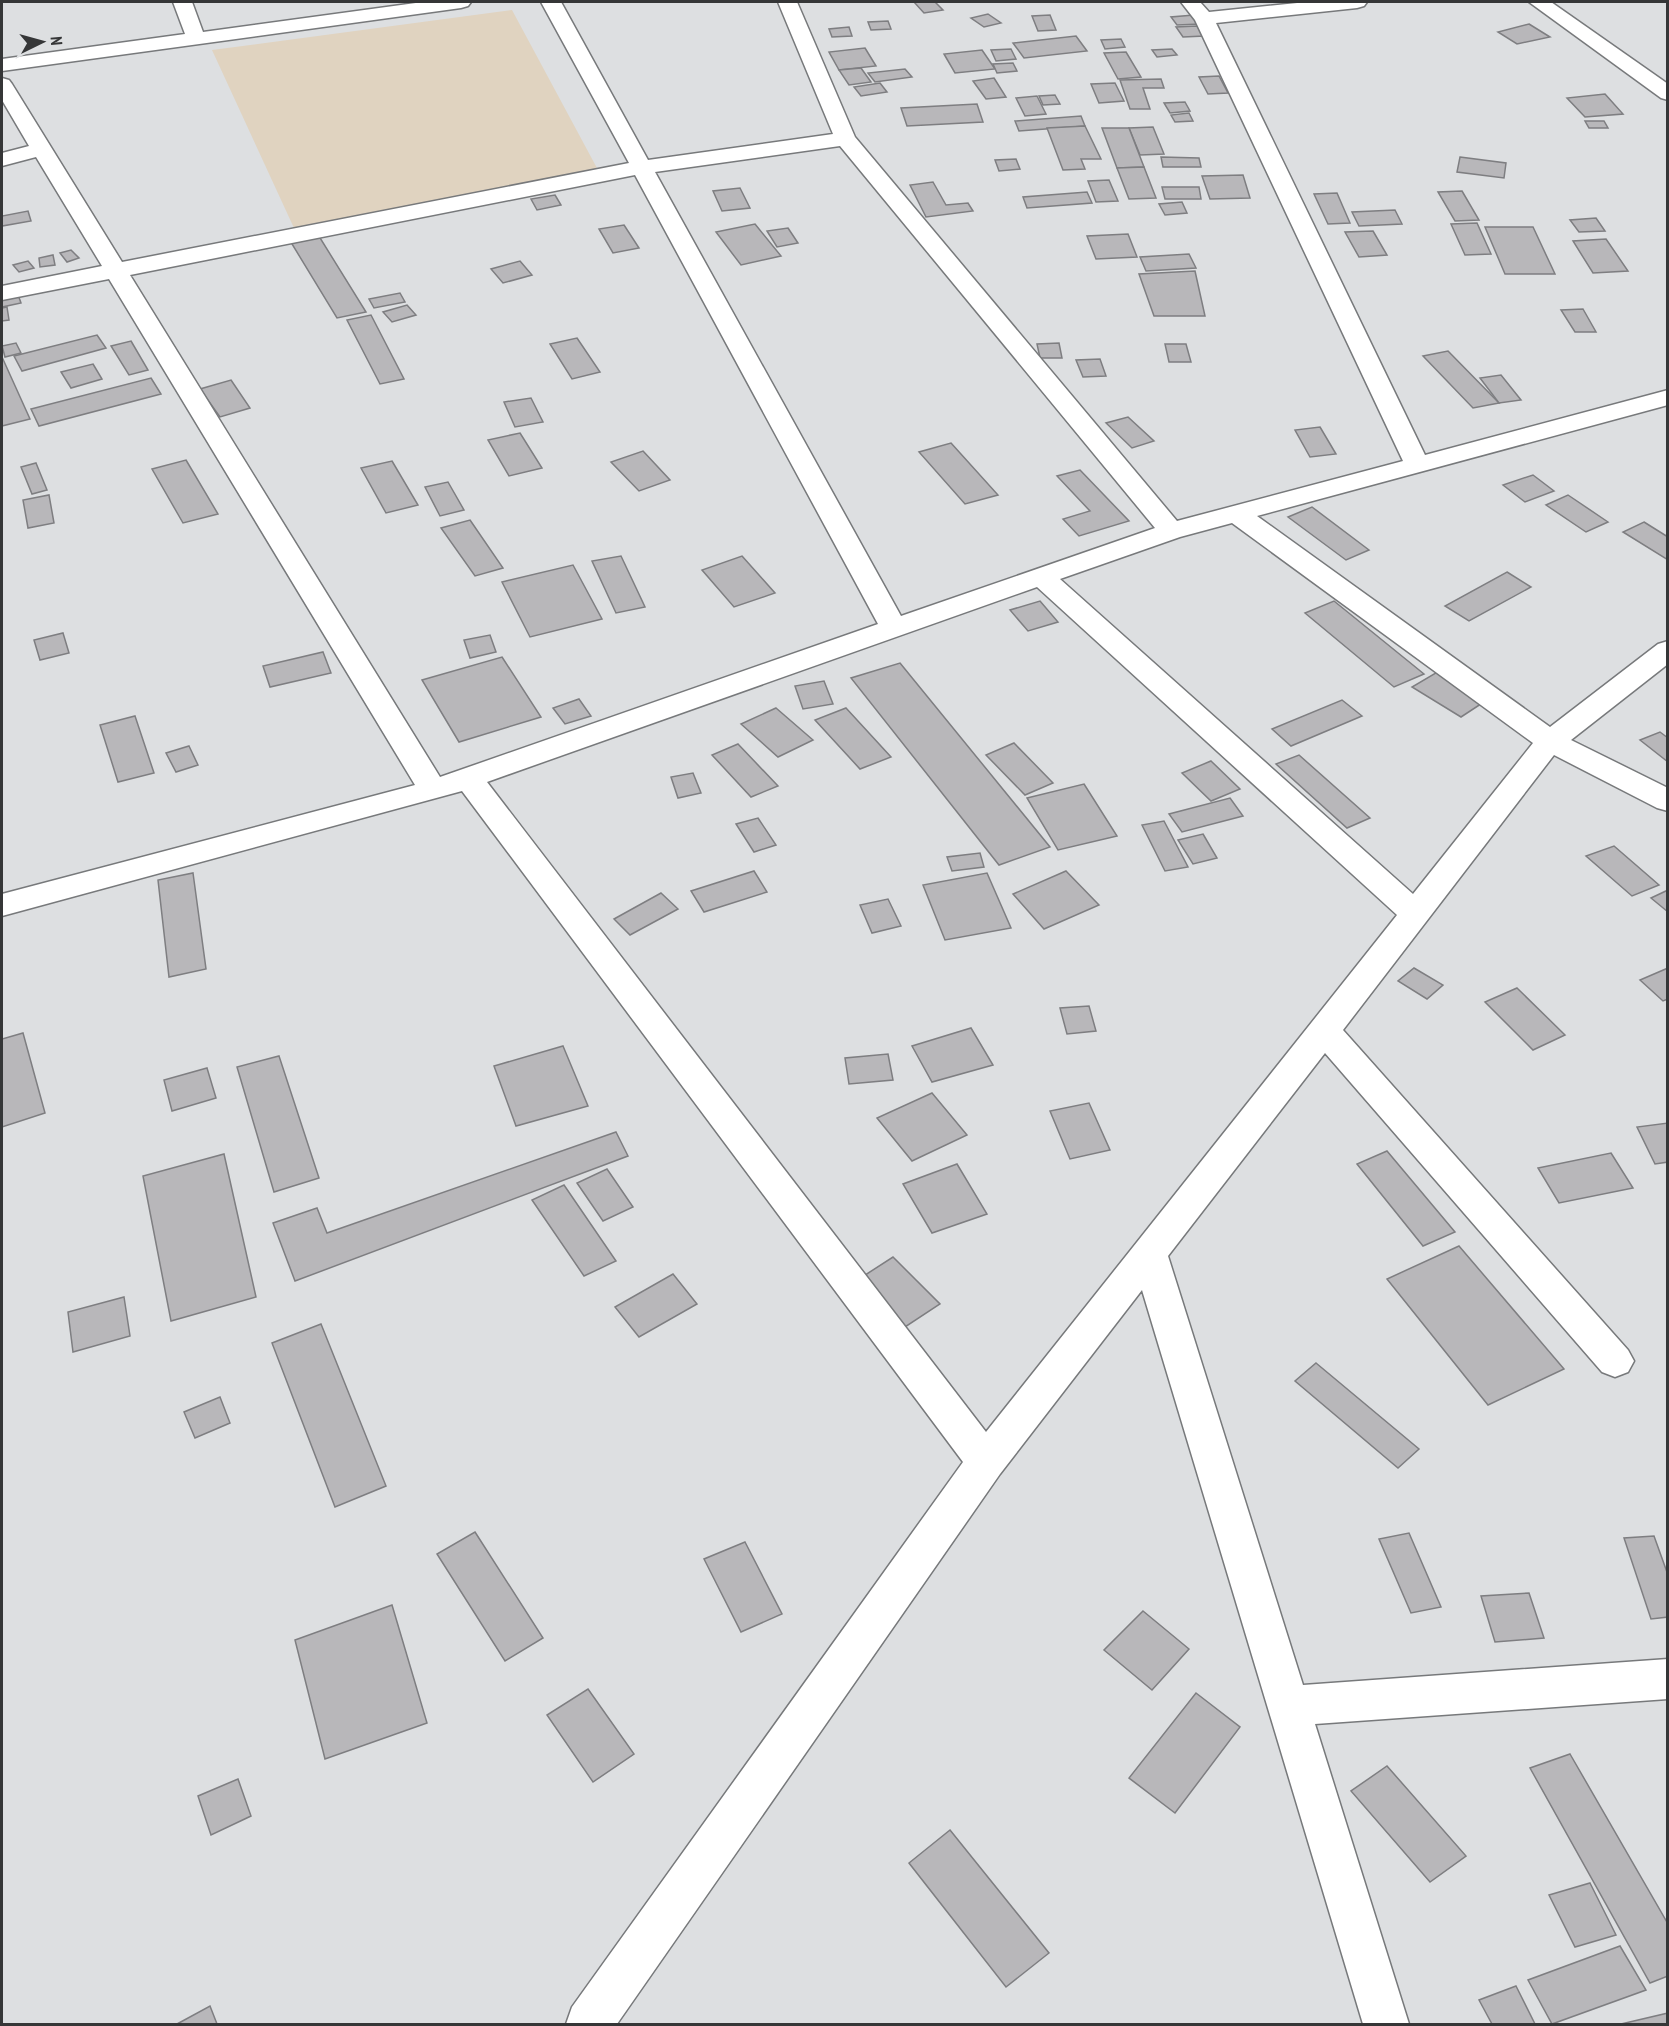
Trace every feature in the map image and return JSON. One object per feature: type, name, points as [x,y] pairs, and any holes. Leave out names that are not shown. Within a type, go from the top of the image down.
[{"type":"street","points":[[183,2],[196,39]]},
{"type":"street","points":[[2,65],[461,2]]},
{"type":"street","points":[[551,2],[894,628]]},
{"type":"street","points":[[788,2],[845,139],[1171,531]]},
{"type":"street","points":[[1357,2],[1197,10],[1417,464]]},
{"type":"street","points":[[1539,2],[1668,94]]},
{"type":"street","points":[[2,84],[10,114],[40,149],[434,790]]},
{"type":"street","points":[[2,293],[641,167],[845,139]]},
{"type":"street","points":[[2,160],[40,149]]},
{"type":"street","points":[[2,905],[434,790],[1171,531],[1668,397]]},
{"type":"street","points":[[1236,513],[1550,741],[1668,801]]},
{"type":"street","points":[[1041,577],[1415,914]]},
{"type":"street","points":[[589,2025],[986,1462],[1550,741],[1668,650]]},
{"type":"street","points":[[468,778],[986,1462]]},
{"type":"street","points":[[1324,1030],[1615,1360]]},
{"type":"street","points":[[1149,1253],[1386,2025]]},
{"type":"street","points":[[1288,1706],[1668,1680]]},
{"type":"shaded area","points":[[512,10],[598,170],[294,228],[212,50]]},
{"type":"building","points":[[914,2],[935,2],[943,10],[924,13]]},
{"type":"building","points":[[988,14],[1001,23],[984,27],[971,18]]},
{"type":"building","points":[[1050,15],[1056,30],[1038,31],[1032,16]]},
{"type":"building","points":[[1194,15],[1200,24],[1177,25],[1171,17]]},
{"type":"building","points":[[888,21],[891,29],[871,30],[868,22]]},
{"type":"building","points":[[1529,24],[1550,37],[1517,44],[1498,32]]},
{"type":"building","points":[[1197,26],[1204,36],[1183,37],[1176,27]]},
{"type":"building","points":[[849,27],[852,36],[832,37],[829,29]]},
{"type":"building","points":[[1076,36],[1087,51],[1024,58],[1013,43]]},
{"type":"building","points":[[1121,39],[1125,47],[1105,49],[1101,40]]},
{"type":"building","points":[[865,48],[876,66],[839,70],[829,52]]},
{"type":"building","points":[[1011,49],[1016,59],[996,61],[991,50]]},
{"type":"building","points":[[1172,49],[1177,55],[1157,57],[1152,50]]},
{"type":"building","points":[[982,50],[995,69],[955,73],[944,54]]},
{"type":"building","points":[[1126,52],[1141,77],[1118,79],[1104,53]]},
{"type":"building","points":[[1013,63],[1017,71],[997,73],[993,64]]},
{"type":"building","points":[[861,68],[871,82],[849,85],[839,70]]},
{"type":"building","points":[[905,69],[912,77],[875,82],[868,73]]},
{"type":"building","points":[[1219,76],[1228,93],[1208,94],[1199,77]]},
{"type":"building","points":[[994,78],[1006,97],[986,99],[973,81]]},
{"type":"building","points":[[1161,79],[1164,88],[1143,88],[1150,109],[1130,109],[1120,80]]},
{"type":"building","points":[[880,83],[887,92],[861,96],[854,87]]},
{"type":"building","points":[[1115,83],[1124,101],[1099,103],[1091,84]]},
{"type":"building","points":[[1605,94],[1623,114],[1585,117],[1567,98]]},
{"type":"building","points":[[1055,95],[1060,104],[1043,105],[1039,96]]},
{"type":"building","points":[[1037,96],[1046,114],[1025,116],[1016,98]]},
{"type":"building","points":[[1185,102],[1190,111],[1170,113],[1164,103]]},
{"type":"building","points":[[977,104],[983,122],[907,126],[901,108]]},
{"type":"building","points":[[1189,113],[1193,121],[1175,122],[1171,115]]},
{"type":"building","points":[[1081,116],[1085,126],[1019,131],[1015,121]]},
{"type":"building","points":[[1585,121],[1604,121],[1608,128],[1589,128]]},
{"type":"building","points":[[1085,126],[1101,159],[1081,159],[1085,169],[1063,170],[1047,128]]},
{"type":"building","points":[[1153,127],[1164,154],[1140,155],[1129,128]]},
{"type":"building","points":[[1102,128],[1129,128],[1144,167],[1117,168]]},
{"type":"building","points":[[1161,157],[1199,158],[1201,167],[1163,167]]},
{"type":"building","points":[[1460,157],[1506,163],[1504,178],[1457,172]]},
{"type":"building","points":[[1016,159],[1020,169],[999,171],[995,160]]},
{"type":"building","points":[[1144,167],[1156,198],[1129,199],[1117,168]]},
{"type":"building","points":[[1243,175],[1250,198],[1210,199],[1202,176]]},
{"type":"building","points":[[1109,180],[1118,201],[1096,202],[1088,181]]},
{"type":"building","points":[[933,182],[946,205],[968,203],[973,211],[926,217],[910,185]]},
{"type":"building","points":[[1162,187],[1199,187],[1201,199],[1165,199]]},
{"type":"building","points":[[740,188],[750,208],[722,211],[713,191]]},
{"type":"building","points":[[1462,191],[1479,220],[1455,221],[1438,192]]},
{"type":"building","points":[[1087,192],[1092,203],[1027,208],[1023,197]]},
{"type":"building","points":[[1337,193],[1350,223],[1328,224],[1314,194]]},
{"type":"building","points":[[555,195],[561,205],[537,210],[531,199]]},
{"type":"building","points":[[1182,202],[1187,213],[1165,215],[1159,204]]},
{"type":"building","points":[[1395,210],[1402,224],[1359,226],[1352,212]]},
{"type":"building","points":[[28,211],[31,221],[2,226],[2,216]]},
{"type":"building","points":[[1596,218],[1605,231],[1579,232],[1570,220]]},
{"type":"building","points":[[1477,223],[1491,254],[1465,255],[1451,224]]},
{"type":"building","points":[[755,224],[781,256],[741,265],[716,232]]},
{"type":"building","points":[[624,225],[639,248],[613,253],[599,229]]},
{"type":"building","points":[[1485,227],[1533,227],[1555,274],[1505,274]]},
{"type":"building","points":[[788,228],[798,243],[777,247],[767,231]]},
{"type":"building","points":[[1373,231],[1387,255],[1359,257],[1345,232]]},
{"type":"building","points":[[317,233],[366,312],[337,318],[289,239]]},
{"type":"building","points":[[1128,234],[1137,257],[1096,259],[1087,236]]},
{"type":"building","points":[[1606,239],[1628,271],[1593,273],[1573,241]]},
{"type":"building","points":[[71,250],[79,258],[67,262],[60,253]]},
{"type":"building","points":[[1189,254],[1196,268],[1146,271],[1140,257]]},
{"type":"building","points":[[53,255],[55,265],[40,267],[39,258]]},
{"type":"building","points":[[28,261],[34,268],[19,272],[13,265]]},
{"type":"building","points":[[520,261],[532,275],[503,283],[491,269]]},
{"type":"building","points":[[1195,271],[1205,316],[1154,316],[1139,274]]},
{"type":"building","points":[[17,292],[21,303],[2,307],[2,295]]},
{"type":"building","points":[[400,293],[405,302],[374,308],[369,299]]},
{"type":"building","points":[[407,305],[416,315],[392,322],[383,312]]},
{"type":"building","points":[[7,307],[9,320],[2,321],[2,308]]},
{"type":"building","points":[[1583,309],[1596,332],[1575,332],[1561,310]]},
{"type":"building","points":[[371,315],[404,379],[380,384],[347,320]]},
{"type":"building","points":[[97,335],[106,348],[22,371],[14,356]]},
{"type":"building","points":[[577,338],[600,372],[572,379],[550,344]]},
{"type":"building","points":[[131,341],[148,370],[129,375],[111,346]]},
{"type":"building","points":[[16,343],[21,353],[5,357],[2,346]]},
{"type":"building","points":[[1059,343],[1062,358],[1040,358],[1037,344]]},
{"type":"building","points":[[1165,344],[1186,344],[1191,362],[1169,362]]},
{"type":"building","points":[[1448,351],[1499,403],[1473,408],[1423,356]]},
{"type":"building","points":[[2,357],[30,419],[2,426]]},
{"type":"building","points":[[1100,359],[1106,376],[1083,377],[1076,360]]},
{"type":"building","points":[[93,364],[102,379],[71,388],[61,372]]},
{"type":"building","points":[[1501,375],[1521,400],[1499,403],[1480,378]]},
{"type":"building","points":[[151,378],[161,394],[39,426],[31,409]]},
{"type":"building","points":[[231,380],[250,408],[220,417],[200,389]]},
{"type":"building","points":[[531,398],[543,422],[515,427],[504,402]]},
{"type":"building","points":[[1128,417],[1154,441],[1132,448],[1106,423]]},
{"type":"building","points":[[1320,427],[1336,454],[1310,457],[1295,430]]},
{"type":"building","points":[[520,433],[542,468],[509,476],[488,440]]},
{"type":"building","points":[[951,443],[998,495],[965,504],[919,452]]},
{"type":"building","points":[[643,451],[670,480],[639,491],[611,462]]},
{"type":"building","points":[[186,460],[218,514],[183,523],[152,469]]},
{"type":"building","points":[[392,461],[418,505],[386,513],[361,468]]},
{"type":"building","points":[[36,463],[47,490],[32,494],[21,467]]},
{"type":"building","points":[[1080,470],[1129,521],[1079,536],[1063,519],[1090,511],[1057,476]]},
{"type":"building","points":[[1533,475],[1554,491],[1525,502],[1503,485]]},
{"type":"building","points":[[448,482],[464,510],[440,516],[425,487]]},
{"type":"building","points":[[49,495],[54,523],[28,528],[23,500]]},
{"type":"building","points":[[1568,495],[1608,522],[1586,532],[1546,505]]},
{"type":"building","points":[[1312,507],[1369,550],[1346,560],[1288,517]]},
{"type":"building","points":[[470,520],[503,568],[475,576],[441,528]]},
{"type":"building","points":[[1644,522],[1668,537],[1668,560],[1623,532]]},
{"type":"building","points":[[621,556],[645,607],[616,613],[592,561]]},
{"type":"building","points":[[742,556],[775,593],[734,607],[702,570]]},
{"type":"building","points":[[573,565],[602,619],[530,637],[502,582]]},
{"type":"building","points":[[1507,572],[1531,587],[1469,621],[1445,606]]},
{"type":"building","points":[[1040,601],[1058,622],[1028,631],[1010,610]]},
{"type":"building","points":[[1334,601],[1424,674],[1394,687],[1305,613]]},
{"type":"building","points":[[63,633],[69,653],[40,660],[34,640]]},
{"type":"building","points":[[490,635],[496,652],[470,658],[464,640]]},
{"type":"building","points":[[323,652],[331,673],[270,687],[263,666]]},
{"type":"building","points":[[502,657],[541,717],[459,742],[422,680]]},
{"type":"building","points":[[900,663],[1050,847],[999,865],[851,678]]},
{"type":"building","points":[[1439,671],[1487,700],[1461,717],[1412,687]]},
{"type":"building","points":[[824,681],[833,704],[803,709],[795,686]]},
{"type":"building","points":[[579,699],[591,716],[565,724],[553,708]]},
{"type":"building","points":[[1342,700],[1362,716],[1291,746],[1272,729]]},
{"type":"building","points":[[776,708],[813,740],[778,757],[741,724]]},
{"type":"building","points":[[846,708],[891,757],[860,769],[815,720]]},
{"type":"building","points":[[135,716],[154,773],[118,782],[100,725]]},
{"type":"building","points":[[1660,732],[1668,738],[1668,762],[1640,740]]},
{"type":"building","points":[[1014,743],[1053,783],[1025,795],[986,755]]},
{"type":"building","points":[[738,744],[778,786],[751,797],[712,755]]},
{"type":"building","points":[[189,746],[198,765],[176,772],[166,753]]},
{"type":"building","points":[[1299,755],[1370,818],[1347,828],[1276,764]]},
{"type":"building","points":[[1211,761],[1240,789],[1211,801],[1182,773]]},
{"type":"building","points":[[693,773],[701,793],[678,798],[671,777]]},
{"type":"building","points":[[1084,784],[1117,836],[1058,850],[1027,798]]},
{"type":"building","points":[[1230,798],[1243,816],[1182,832],[1169,814]]},
{"type":"building","points":[[758,818],[776,845],[754,852],[736,824]]},
{"type":"building","points":[[1164,821],[1188,867],[1165,871],[1142,825]]},
{"type":"building","points":[[1203,834],[1217,858],[1193,864],[1178,840]]},
{"type":"building","points":[[1614,846],[1659,885],[1632,896],[1586,856]]},
{"type":"building","points":[[980,853],[984,867],[952,871],[947,857]]},
{"type":"building","points":[[754,871],[767,892],[704,912],[691,891]]},
{"type":"building","points":[[1066,871],[1099,905],[1044,929],[1013,894]]},
{"type":"building","points":[[193,873],[206,969],[169,977],[158,880]]},
{"type":"building","points":[[987,873],[1011,928],[945,940],[923,885]]},
{"type":"building","points":[[1668,890],[1668,912],[1651,898]]},
{"type":"building","points":[[661,893],[678,909],[630,935],[614,919]]},
{"type":"building","points":[[888,899],[901,926],[872,933],[860,905]]},
{"type":"building","points":[[1414,968],[1443,985],[1427,999],[1398,981]]},
{"type":"building","points":[[1668,968],[1668,999],[1663,1001],[1640,980]]},
{"type":"building","points":[[1517,988],[1565,1035],[1533,1050],[1485,1002]]},
{"type":"building","points":[[1089,1006],[1096,1031],[1067,1034],[1060,1008]]},
{"type":"building","points":[[971,1028],[993,1065],[932,1082],[912,1046]]},
{"type":"building","points":[[23,1033],[45,1113],[2,1127],[2,1039]]},
{"type":"building","points":[[563,1046],[588,1106],[516,1126],[494,1066]]},
{"type":"building","points":[[888,1054],[893,1080],[849,1084],[845,1058]]},
{"type":"building","points":[[279,1056],[319,1178],[274,1192],[237,1067]]},
{"type":"building","points":[[207,1068],[216,1098],[172,1111],[164,1080]]},
{"type":"building","points":[[932,1093],[967,1135],[912,1161],[877,1118]]},
{"type":"building","points":[[1089,1103],[1110,1150],[1070,1159],[1050,1111]]},
{"type":"building","points":[[1668,1123],[1668,1162],[1655,1164],[1637,1127]]},
{"type":"building","points":[[616,1132],[628,1156],[295,1281],[273,1223],[317,1208],[327,1233]]},
{"type":"building","points":[[1387,1151],[1455,1232],[1423,1246],[1357,1164]]},
{"type":"building","points":[[1611,1153],[1633,1188],[1559,1203],[1538,1168]]},
{"type":"building","points":[[224,1154],[256,1297],[171,1321],[143,1176]]},
{"type":"building","points":[[957,1164],[987,1214],[932,1233],[903,1184]]},
{"type":"building","points":[[607,1169],[633,1207],[603,1221],[577,1183]]},
{"type":"building","points":[[564,1185],[616,1261],[584,1276],[532,1200]]},
{"type":"building","points":[[1459,1246],[1564,1369],[1488,1405],[1387,1279]]},
{"type":"building","points":[[893,1257],[940,1304],[905,1327],[859,1279]]},
{"type":"building","points":[[673,1274],[697,1304],[639,1337],[615,1307]]},
{"type":"building","points":[[124,1297],[130,1336],[73,1352],[68,1312]]},
{"type":"building","points":[[321,1324],[386,1486],[335,1507],[272,1343]]},
{"type":"building","points":[[1316,1363],[1419,1449],[1398,1468],[1295,1381]]},
{"type":"building","points":[[220,1397],[230,1423],[195,1438],[184,1412]]},
{"type":"building","points":[[475,1532],[543,1638],[505,1661],[437,1554]]},
{"type":"building","points":[[1409,1533],[1441,1607],[1411,1613],[1379,1539]]},
{"type":"building","points":[[1654,1536],[1668,1575],[1668,1617],[1651,1619],[1624,1538]]},
{"type":"building","points":[[745,1542],[782,1614],[741,1632],[704,1559]]},
{"type":"building","points":[[1529,1593],[1544,1638],[1495,1642],[1481,1596]]},
{"type":"building","points":[[392,1605],[427,1723],[325,1759],[295,1640]]},
{"type":"building","points":[[1143,1611],[1189,1649],[1152,1690],[1104,1650]]},
{"type":"building","points":[[588,1689],[634,1754],[593,1782],[547,1715]]},
{"type":"building","points":[[1196,1693],[1240,1727],[1175,1813],[1129,1778]]},
{"type":"building","points":[[1570,1754],[1668,1924],[1668,1976],[1650,1983],[1530,1768]]},
{"type":"building","points":[[1387,1766],[1466,1856],[1430,1882],[1351,1791]]},
{"type":"building","points":[[238,1779],[251,1816],[211,1835],[198,1796]]},
{"type":"building","points":[[950,1830],[1049,1953],[1006,1987],[909,1863]]},
{"type":"building","points":[[1590,1883],[1616,1935],[1575,1947],[1549,1895]]},
{"type":"building","points":[[1620,1946],[1646,1990],[1552,2024],[1528,1980]]},
{"type":"building","points":[[1516,1986],[1535,2024],[1492,2024],[1479,2000]]},
{"type":"building","points":[[210,2006],[217,2024],[177,2024]]},
{"type":"building","points":[[1668,2013],[1668,2024],[1621,2024]]}]
